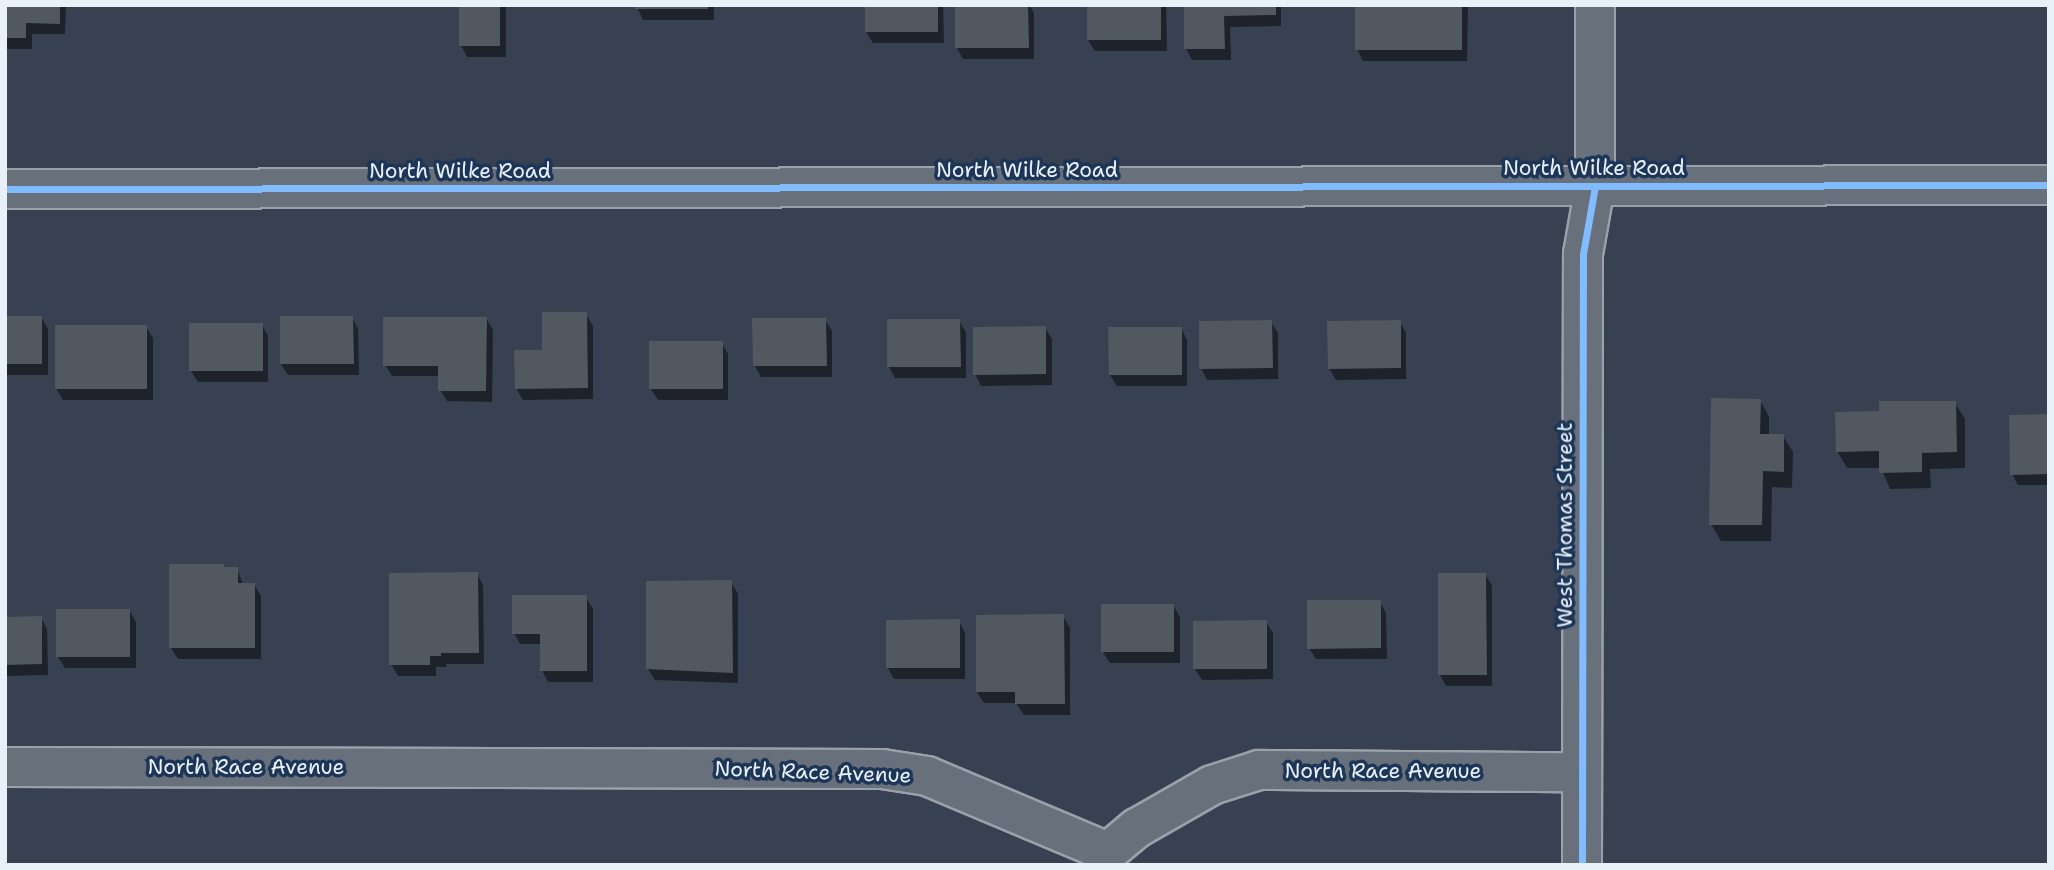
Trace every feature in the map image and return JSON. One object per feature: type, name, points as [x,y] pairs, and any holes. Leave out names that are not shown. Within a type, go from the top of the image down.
[{"type":"street","name":"West Thomas Street","points":[[1582,865],[1583,254],[1595,186],[1595,5]]},
{"type":"street","name":"North Wilke Road","points":[[5,189],[2049,185]]},
{"type":"street","name":"North Race Avenue","points":[[5,767],[882,769],[928,776],[1105,859],[1137,828],[1212,785],[1259,770],[1583,772]]},
{"type":"building","points":[[5,5],[60,5],[60,24],[26,23],[26,38],[5,38]]},
{"type":"building","points":[[459,5],[500,5],[500,46],[459,46]]},
{"type":"building","points":[[635,5],[708,5],[708,9],[635,9]]},
{"type":"building","points":[[865,5],[938,5],[938,32],[865,32]]},
{"type":"building","points":[[955,5],[1028,5],[1029,48],[955,48]]},
{"type":"building","points":[[1087,5],[1161,5],[1161,40],[1087,40]]},
{"type":"building","points":[[1184,5],[1276,5],[1276,15],[1224,16],[1225,49],[1184,49]]},
{"type":"building","points":[[1355,5],[1462,5],[1462,50],[1355,50]]},
{"type":"building","points":[[542,312],[587,312],[588,388],[515,389],[514,350],[542,350]]},
{"type":"building","points":[[5,316],[42,316],[42,364],[5,364]]},
{"type":"building","points":[[280,316],[353,316],[354,364],[280,364]]},
{"type":"building","points":[[383,317],[487,317],[486,391],[438,391],[438,366],[383,366]]},
{"type":"building","points":[[752,318],[826,318],[827,366],[753,366]]},
{"type":"building","points":[[887,319],[960,319],[961,367],[887,367]]},
{"type":"building","points":[[1272,320],[1273,368],[1199,369],[1199,321]]},
{"type":"building","points":[[1401,320],[1401,368],[1328,369],[1327,321]]},
{"type":"building","points":[[189,323],[263,323],[263,371],[189,371]]},
{"type":"building","points":[[55,325],[147,325],[147,389],[55,389]]},
{"type":"building","points":[[1046,326],[1046,374],[973,375],[973,327]]},
{"type":"building","points":[[1108,327],[1182,327],[1182,375],[1109,375]]},
{"type":"building","points":[[649,341],[723,341],[723,389],[649,389]]},
{"type":"building","points":[[1711,398],[1761,399],[1760,434],[1784,434],[1784,472],[1763,471],[1762,525],[1709,525]]},
{"type":"building","points":[[1879,401],[1956,401],[1957,452],[1922,453],[1922,472],[1879,473],[1879,451],[1836,452],[1835,412],[1879,411]]},
{"type":"building","points":[[2049,414],[2049,474],[2010,475],[2009,415]]},
{"type":"building","points":[[169,564],[224,564],[224,567],[238,567],[238,583],[255,583],[255,648],[169,648]]},
{"type":"building","points":[[478,572],[479,653],[441,653],[441,656],[430,656],[430,665],[389,665],[389,573]]},
{"type":"building","points":[[1438,573],[1486,573],[1487,675],[1438,675]]},
{"type":"building","points":[[732,580],[733,673],[646,669],[646,581]]},
{"type":"building","points":[[512,595],[587,595],[587,671],[540,671],[540,634],[512,634]]},
{"type":"building","points":[[1307,600],[1381,600],[1381,648],[1307,649]]},
{"type":"building","points":[[1101,604],[1174,604],[1174,652],[1101,652]]},
{"type":"building","points":[[56,609],[130,609],[130,657],[56,657]]},
{"type":"building","points":[[1064,614],[1065,704],[1015,704],[1015,692],[976,692],[976,615]]},
{"type":"building","points":[[42,616],[42,664],[5,665],[5,617]]},
{"type":"building","points":[[960,619],[960,668],[886,668],[886,620]]},
{"type":"building","points":[[1267,620],[1267,669],[1193,669],[1193,621]]},
{"type":"cycle path","points":[[5,189],[2049,185]]},
{"type":"cycle path","points":[[1582,865],[1583,254],[1595,186]]}]
